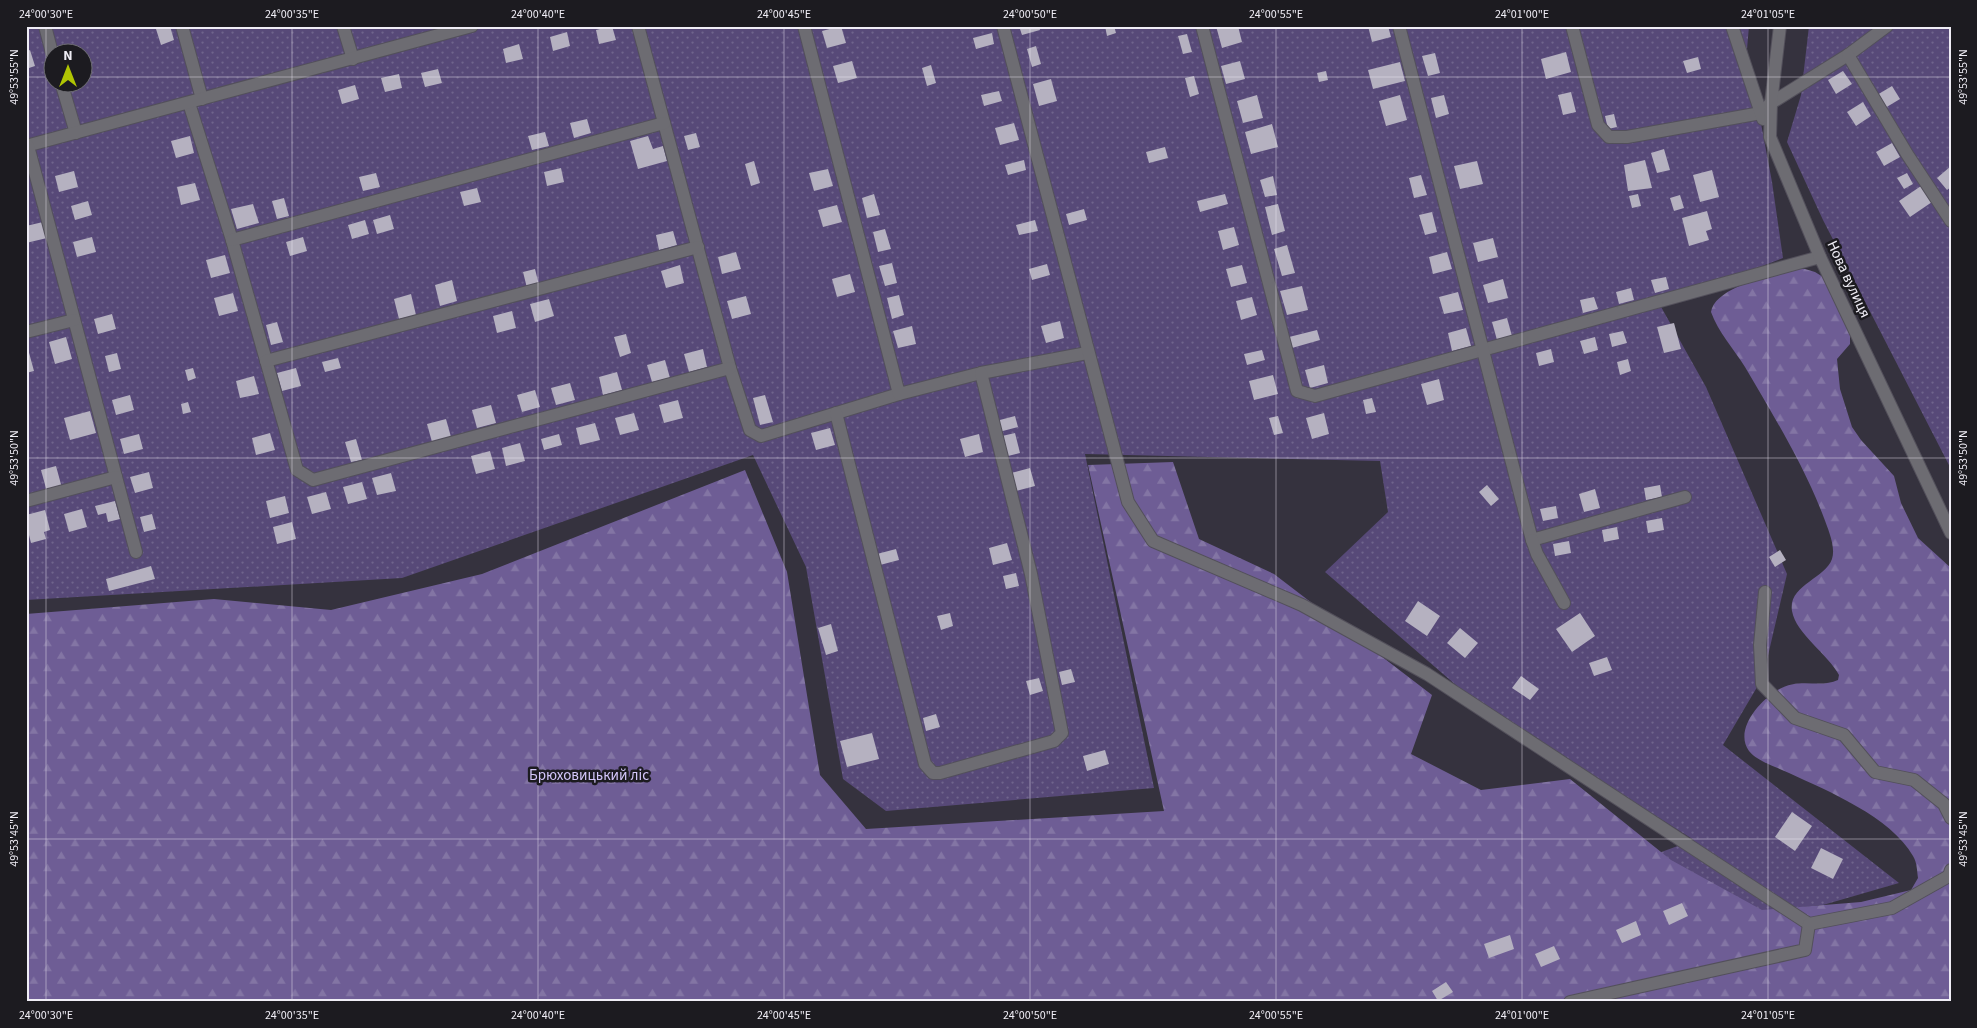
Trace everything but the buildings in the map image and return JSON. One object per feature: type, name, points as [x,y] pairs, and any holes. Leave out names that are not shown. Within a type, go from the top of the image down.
[{"type":"street","points":[[45,26],[49,42]]},
{"type":"street","points":[[182,26],[196,101],[232,240],[297,470],[313,480],[730,368]]},
{"type":"street","points":[[343,26],[353,59]]},
{"type":"street","points":[[136,552],[27,146],[353,59],[451,29],[472,26]]},
{"type":"street","points":[[638,26],[730,368],[750,430],[761,436],[899,394],[981,373],[1087,353]]},
{"type":"street","points":[[804,26],[899,394]]},
{"type":"street","points":[[1002,26],[1087,353],[1128,502],[1153,541],[1302,605],[1427,674],[1809,924],[1892,908],[1949,876],[1951,870]]},
{"type":"street","points":[[1202,26],[1297,391],[1314,396],[1820,257]]},
{"type":"street","points":[[1399,26],[1532,540],[1537,554],[1564,603]]},
{"type":"street","points":[[1572,26],[1598,126],[1609,137],[1627,137],[1761,113],[1771,103],[1848,55],[1887,26]]},
{"type":"street","points":[[1732,26],[1770,137]]},
{"type":"street","name":"Нова вулиця","points":[[1780,26],[1771,103],[1770,137],[1820,257],[1951,533]]},
{"type":"street","points":[[1848,55],[1907,154],[1951,221]]},
{"type":"street","points":[[64,92],[76,133]]},
{"type":"street","points":[[232,240],[664,123]]},
{"type":"street","points":[[266,361],[698,247]]},
{"type":"street","points":[[26,332],[74,320]]},
{"type":"street","points":[[836,413],[925,764],[928,770],[940,773],[1054,741],[1062,733],[1031,574],[981,373]]},
{"type":"street","points":[[26,501],[116,477]]},
{"type":"street","points":[[1532,540],[1686,497]]},
{"type":"street","points":[[1765,592],[1760,645],[1762,684],[1795,718],[1844,735],[1875,772],[1914,780],[1944,804],[1951,818]]},
{"type":"street","points":[[1570,1002],[1805,950],[1809,924]]},
{"type":"shaded area","points":[[26,26],[1749,26],[1747,49],[1772,182],[1783,258],[1660,305],[1706,387],[1787,574],[1763,677],[1723,745],[1899,883],[1823,905],[1406,946],[1694,840],[1479,705],[1325,572],[1388,512],[1380,461],[1085,454],[1154,788],[886,811],[843,779],[806,567],[753,455],[402,578],[26,600]]},
{"type":"shaded area","points":[[1809,26],[1951,26],[1951,469],[1823,220],[1787,142],[1801,95]]},
{"type":"green space","name":"Брюховицький ліс","points":[[1792,269],[1805,269],[1823,277],[1850,328],[1850,344],[1837,359],[1840,389],[1852,427],[1861,440],[1894,476],[1901,503],[1918,538],[1951,568],[1951,1002],[26,1002],[26,614],[214,599],[331,610],[482,574],[745,470],[787,572],[820,775],[866,829],[1164,811],[1088,465],[1173,462],[1199,539],[1274,574],[1432,695],[1411,754],[1481,790],[1570,779],[1671,860],[1762,910],[1861,902],[1911,890],[1918,878],[1915,861],[1903,842],[1890,829],[1840,797],[1757,758],[1749,751],[1745,743],[1746,726],[1750,717],[1769,696],[1793,684],[1831,682],[1838,680],[1839,675],[1828,659],[1799,628],[1792,611],[1792,602],[1801,588],[1822,572],[1832,559],[1832,544],[1828,527],[1788,441],[1711,312],[1715,303],[1733,289]]}]
